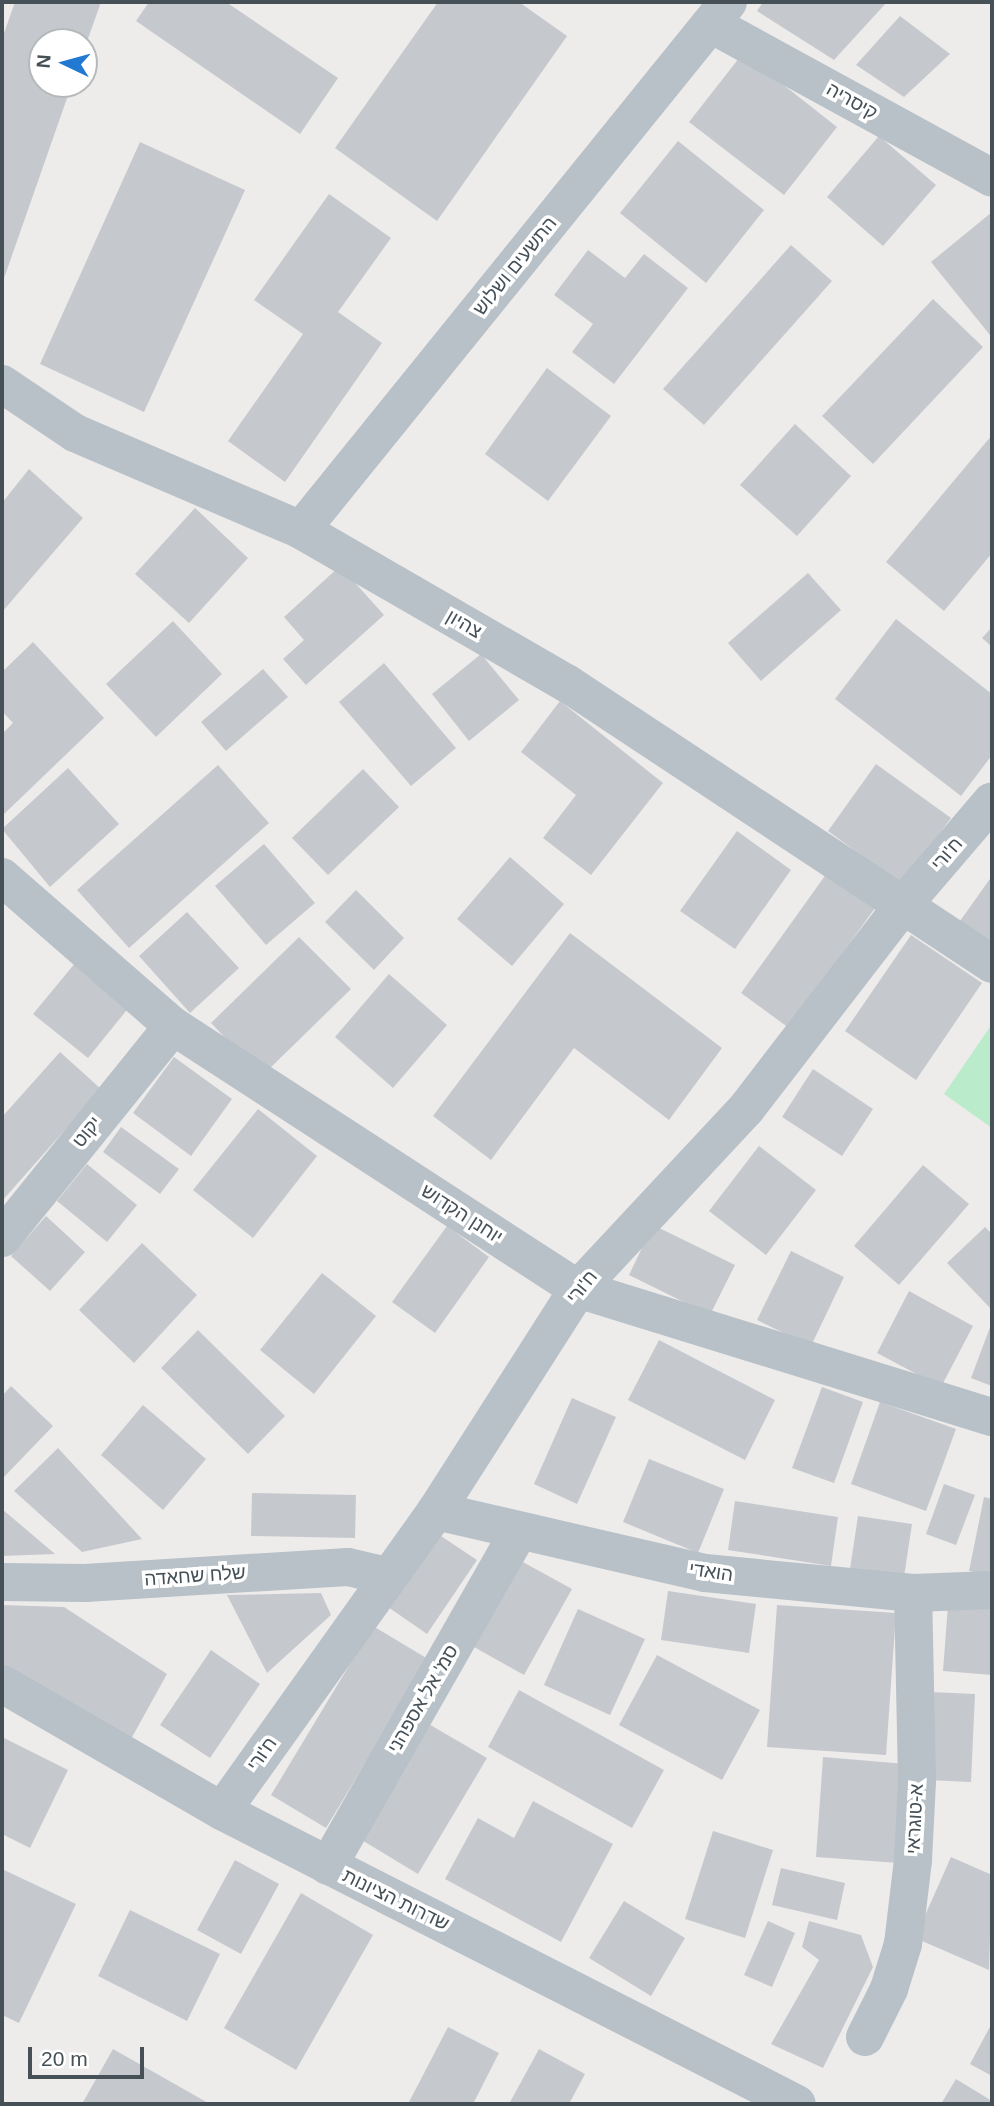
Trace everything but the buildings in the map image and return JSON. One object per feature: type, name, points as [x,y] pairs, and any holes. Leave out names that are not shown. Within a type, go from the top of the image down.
[{"type":"street","name":"קיסריה","points":[[720,13],[992,178]]},
{"type":"street","name":"התשעים ושלוש","points":[[301,530],[720,13]]},
{"type":"street","name":"צהיון","points":[[2,384],[75,432],[301,530],[568,684],[992,964]]},
{"type":"street","name":"ח'ורי","points":[[222,1811],[387,1576],[436,1511],[578,1289],[746,1110],[904,904],[992,801]]},
{"type":"street","name":"יוחנן הקדוש","points":[[2,877],[173,1026],[578,1289],[992,1417]]},
{"type":"street","name":"יקוט","points":[[2,1238],[173,1026]]},
{"type":"street","name":"הואדי","points":[[436,1511],[705,1573],[913,1592],[992,1590]]},
{"type":"street","name":"סמ' אל אספהני","points":[[328,1866],[518,1532]]},
{"type":"street","name":"שלח שחאדה","points":[[2,1582],[85,1583],[323,1567],[348,1567],[387,1576]]},
{"type":"street","name":"א-טוגראי","points":[[865,2037],[889,1989],[903,1944],[913,1860],[917,1781],[913,1592]]},
{"type":"street","name":"שדרות הציונות","points":[[2,1684],[222,1811],[797,2104]]},
{"type":"green space","points":[[992,1024],[992,1128],[944,1094]]}]
